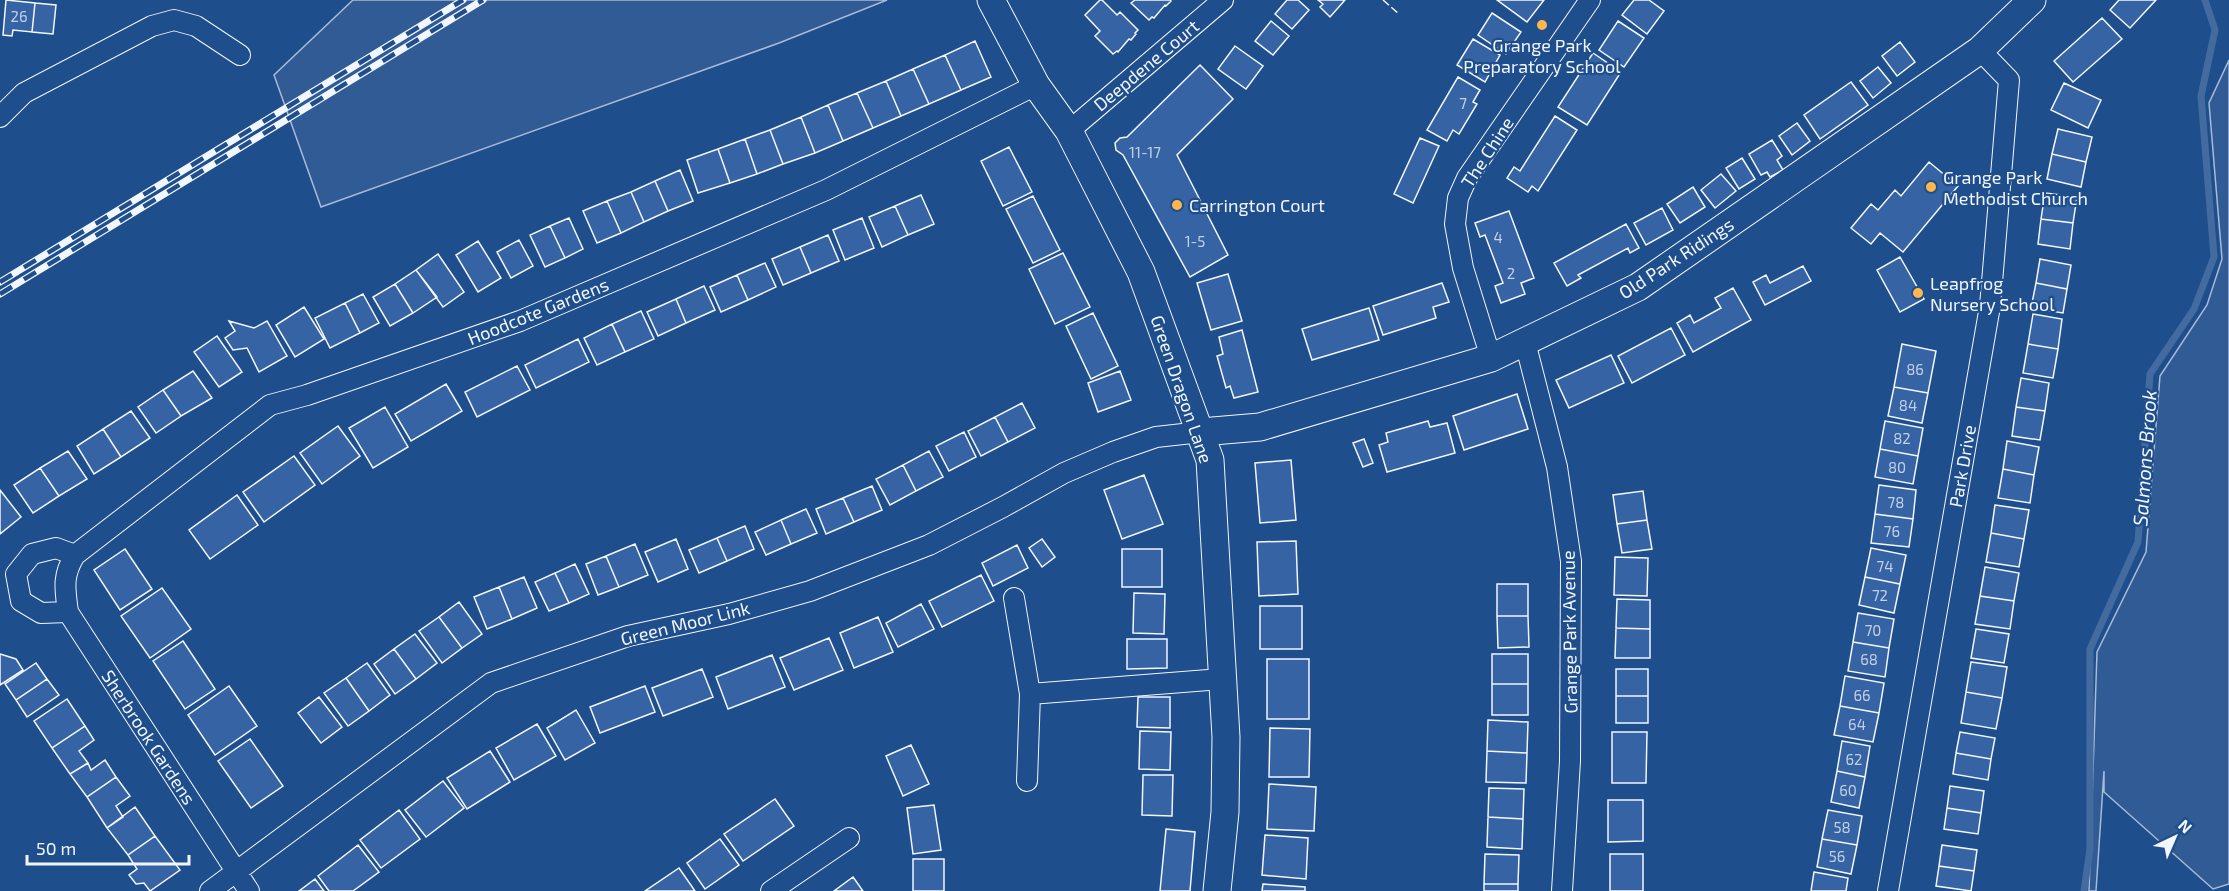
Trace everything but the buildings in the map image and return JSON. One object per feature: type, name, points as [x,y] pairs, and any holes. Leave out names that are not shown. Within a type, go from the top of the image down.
[{"type":"street","name":"Green Dragon Lane","points":[[991,0],[1036,85],[1070,131],[1141,272],[1210,460],[1226,737],[1225,801],[1217,891]]},
{"type":"street","name":"Deepdene Court","points":[[1070,131],[1223,0]]},
{"type":"street","name":"The Chine","points":[[1491,358],[1461,257],[1455,224],[1458,198],[1467,178],[1590,0]]},
{"type":"street","name":"Old Park Ridings","points":[[1201,432],[1260,427],[1491,358],[1638,287],[1987,43],[2026,6]]},
{"type":"street","points":[[0,117],[24,93],[152,26],[174,20],[196,26],[240,55]]},
{"type":"street","name":"Park Drive","points":[[1888,891],[1990,306],[2008,80],[1987,43]]},
{"type":"street","name":"Hoodcote Gardens","points":[[71,562],[270,405],[307,395],[520,321],[826,190],[1036,85]]},
{"type":"street","name":"Grange Park Avenue","points":[[1525,342],[1557,467],[1571,561],[1570,761],[1562,891]]},
{"type":"street","name":"Green Moor Link","points":[[210,891],[491,683],[628,636],[729,614],[810,591],[928,546],[1064,473],[1113,452],[1156,437],[1201,432]]},
{"type":"street","points":[[68,612],[41,613],[21,601],[16,574],[32,554],[56,548],[71,562]]},
{"type":"street","name":"Sherbrook Gardens","points":[[71,562],[64,585],[68,612],[249,891]]},
{"type":"street","points":[[1014,597],[1030,694],[1027,781]]},
{"type":"street","points":[[1030,694],[1221,679]]},
{"type":"street","points":[[771,891],[849,838]]},
{"type":"shaded area","points":[[353,0],[887,0],[779,43],[321,207],[274,75]]},
{"type":"shaded area","points":[[2229,60],[2229,884],[2213,889],[2104,792],[2104,771],[2096,891],[2089,891],[2097,652],[2146,552],[2160,376],[2207,305],[2222,259],[2209,103]]},
{"type":"waterway","name":"Salmons Brook","points":[[2084,891],[2090,849],[2090,649],[2138,542],[2150,374],[2194,309],[2214,257],[2201,96],[2215,30],[2205,0]]},
{"type":"railway","points":[[0,282],[463,0]]},
{"type":"railway","points":[[0,294],[483,0]]},
{"type":"fence","points":[[1383,0],[1399,14]]},
{"type":"place","name":"Grange Park Preparatory School","points":[[1542,25]]},
{"type":"place","name":"Grange Park Methodist Church","points":[[1931,187]]},
{"type":"place","name":"Carrington Court","points":[[1177,205]]},
{"type":"place","name":"Leapfrog Nursery School","points":[[1918,293]]}]
